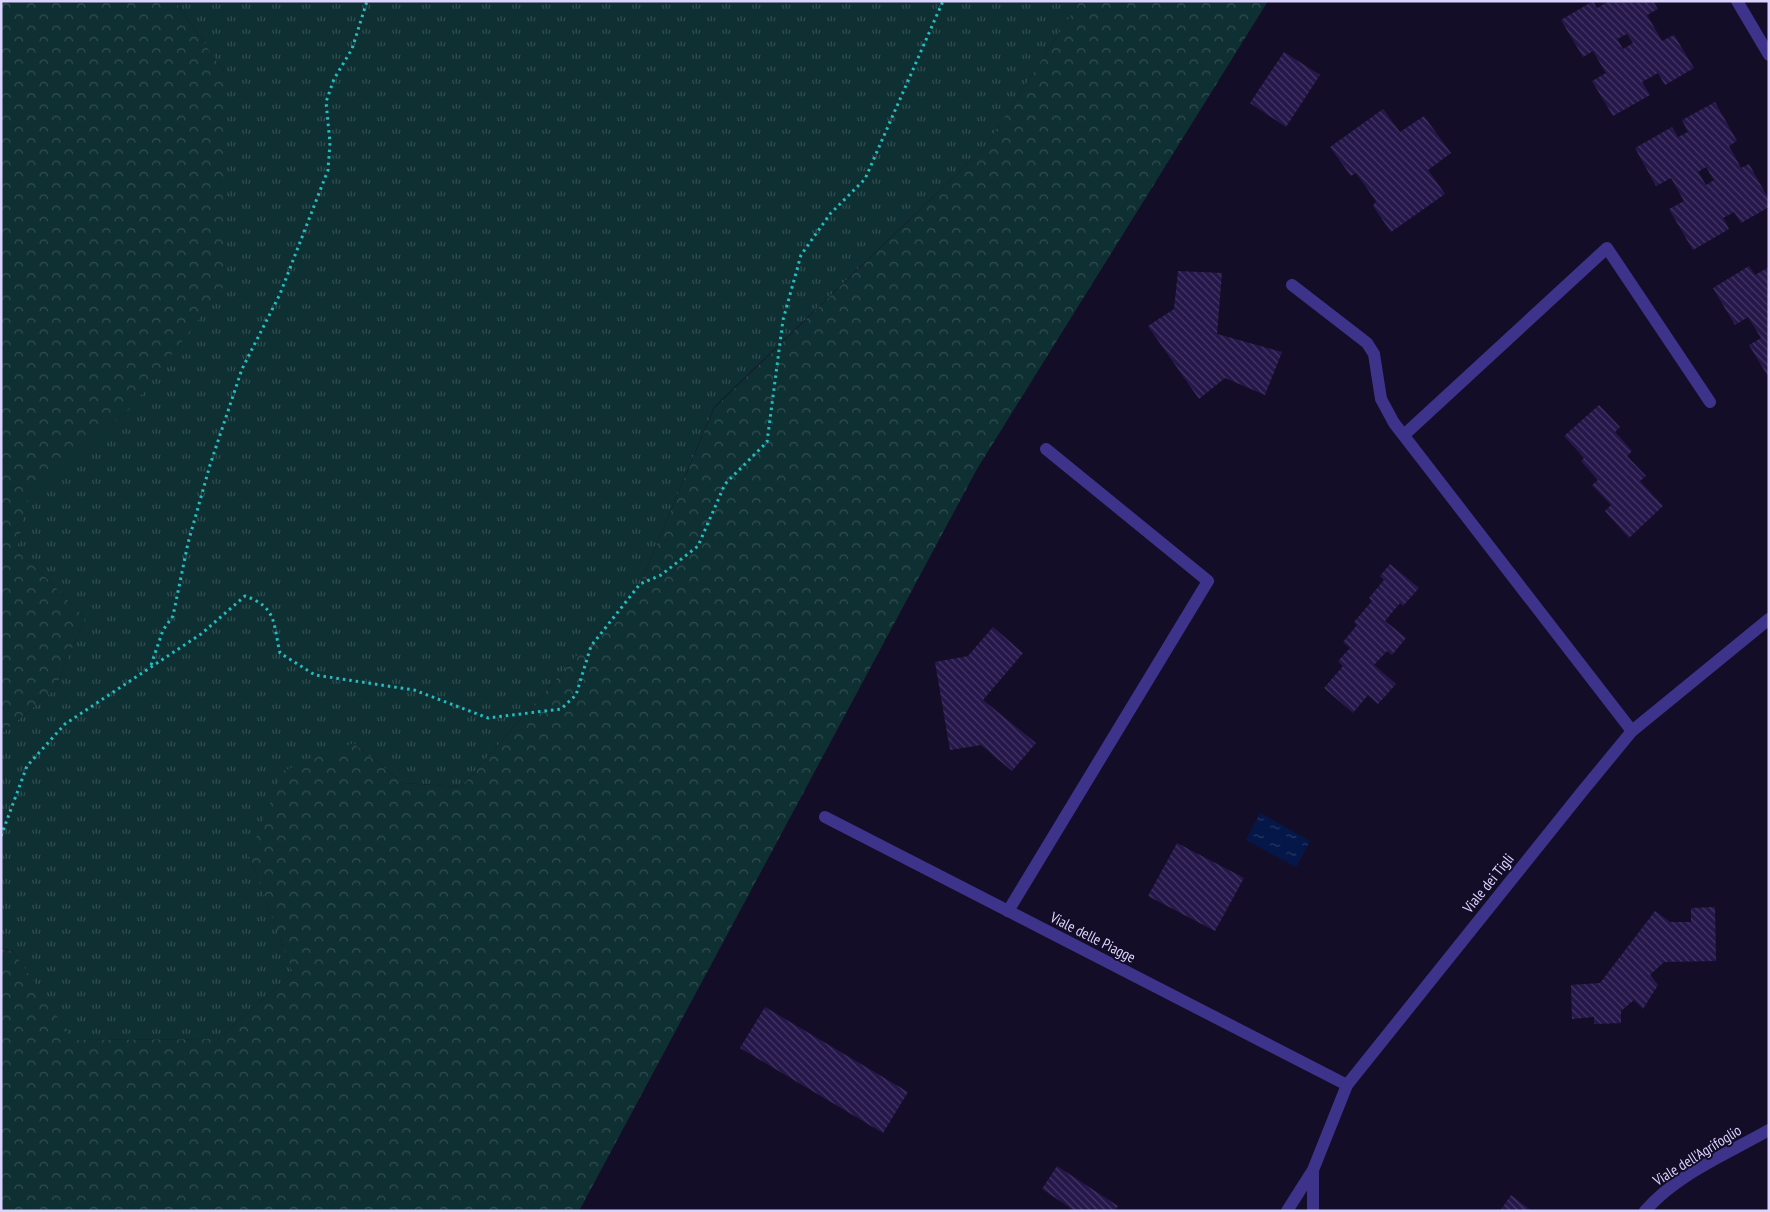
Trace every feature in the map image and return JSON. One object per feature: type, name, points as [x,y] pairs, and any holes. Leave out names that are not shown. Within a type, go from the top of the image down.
[{"type":"street","points":[[1737,1],[1769,55]]},
{"type":"street","points":[[1404,435],[1607,248],[1710,402]]},
{"type":"street","points":[[1292,285],[1368,343],[1374,354],[1381,399],[1386,412],[1632,731]]},
{"type":"street","points":[[1008,911],[1208,581],[1046,449]]},
{"type":"street","name":"Viale dei Tigli","points":[[1287,1211],[1312,1170],[1346,1085],[1632,731],[1769,619]]},
{"type":"street","name":"Viale delle Piagge","points":[[825,818],[1346,1085]]},
{"type":"street","name":"Viale dell'Agrifoglio","points":[[1645,1211],[1652,1202],[1687,1176],[1769,1130]]},
{"type":"street","points":[[1312,1170],[1313,1211]]},
{"type":"path","points":[[150,666],[163,630],[173,616],[188,542],[210,465],[242,369],[280,294],[328,170],[330,143],[326,102],[334,79],[352,49],[367,1]]},
{"type":"path","points":[[1,836],[27,766],[65,724],[201,634],[245,596],[262,601],[270,612],[280,652],[315,675],[414,690],[488,718],[561,709],[576,695],[591,646],[640,584],[661,575],[698,546],[725,484],[767,442],[782,320],[801,255],[830,214],[865,179],[943,1]]},
{"type":"green space","points":[[1,1],[175,1],[224,72],[225,285],[132,407],[29,495],[17,548],[85,618],[55,689],[1,734]]},
{"type":"green space","points":[[175,1],[1080,1],[985,147],[714,407],[640,584],[461,787],[403,783],[353,743],[249,855],[293,973],[218,1039],[72,1040],[13,951],[1,948],[1,734],[55,689],[85,618],[17,548],[28,495],[132,407],[224,72]]},
{"type":"green space","points":[[1080,1],[1268,1],[977,469],[579,1211],[1,1211],[1,949],[13,951],[73,1040],[218,1039],[293,973],[249,855],[283,771],[353,743],[403,783],[461,787],[640,584],[714,408],[985,147]]},
{"type":"water","points":[[1260,813],[1310,841],[1296,867],[1246,840]]},
{"type":"building","points":[[1593,1],[1597,8],[1609,1],[1653,1],[1658,9],[1647,15],[1662,41],[1674,35],[1694,68],[1665,85],[1658,73],[1642,82],[1650,95],[1613,116],[1592,81],[1606,73],[1593,51],[1583,57],[1561,20]],"holes":[[[1627,34],[1633,43],[1623,49],[1617,39]]]},
{"type":"building","points":[[1284,52],[1320,75],[1286,127],[1250,103]]},
{"type":"building","points":[[1715,102],[1737,141],[1729,146],[1741,168],[1749,164],[1769,200],[1769,207],[1741,223],[1734,212],[1723,218],[1729,229],[1693,250],[1669,209],[1684,201],[1671,178],[1656,186],[1635,148],[1672,127],[1678,137],[1688,132],[1682,120]],"holes":[[[1706,167],[1714,180],[1706,185],[1698,172]]]},
{"type":"building","points":[[1383,109],[1400,132],[1424,116],[1451,153],[1428,170],[1445,194],[1391,232],[1373,206],[1376,201],[1356,173],[1351,176],[1330,147]]},
{"type":"building","points":[[1749,266],[1755,275],[1769,267],[1769,378],[1749,345],[1761,338],[1748,317],[1735,325],[1713,288]]},
{"type":"building","points":[[1178,271],[1222,273],[1217,334],[1282,352],[1265,395],[1225,378],[1199,399],[1148,326],[1174,309]]},
{"type":"building","points":[[1599,405],[1620,427],[1615,432],[1632,451],[1627,456],[1646,476],[1640,481],[1663,506],[1629,538],[1605,511],[1611,505],[1592,485],[1598,480],[1581,461],[1584,458],[1564,436]]},
{"type":"building","points":[[1390,564],[1419,588],[1403,606],[1400,603],[1385,621],[1406,638],[1392,655],[1387,651],[1374,665],[1396,684],[1378,704],[1368,695],[1353,713],[1324,688],[1343,666],[1338,661],[1350,648],[1343,642],[1357,625],[1354,622],[1372,601],[1369,598],[1384,580],[1380,576]]},
{"type":"building","points":[[993,627],[1023,653],[983,700],[1036,743],[1012,771],[981,745],[950,750],[935,662],[968,656]]},
{"type":"building","points":[[1177,843],[1244,878],[1215,931],[1148,896]]},
{"type":"building","points":[[1715,907],[1716,961],[1664,962],[1650,975],[1658,985],[1643,1009],[1634,1000],[1621,1011],[1621,1023],[1594,1024],[1594,1017],[1572,1019],[1571,985],[1600,983],[1655,911],[1670,922],[1691,922],[1691,908]]},
{"type":"building","points":[[765,1007],[908,1092],[883,1133],[740,1048]]},
{"type":"building","points":[[1057,1166],[1118,1206],[1115,1211],[1075,1211],[1042,1189]]},
{"type":"building","points":[[1511,1195],[1532,1211],[1500,1211]]}]
